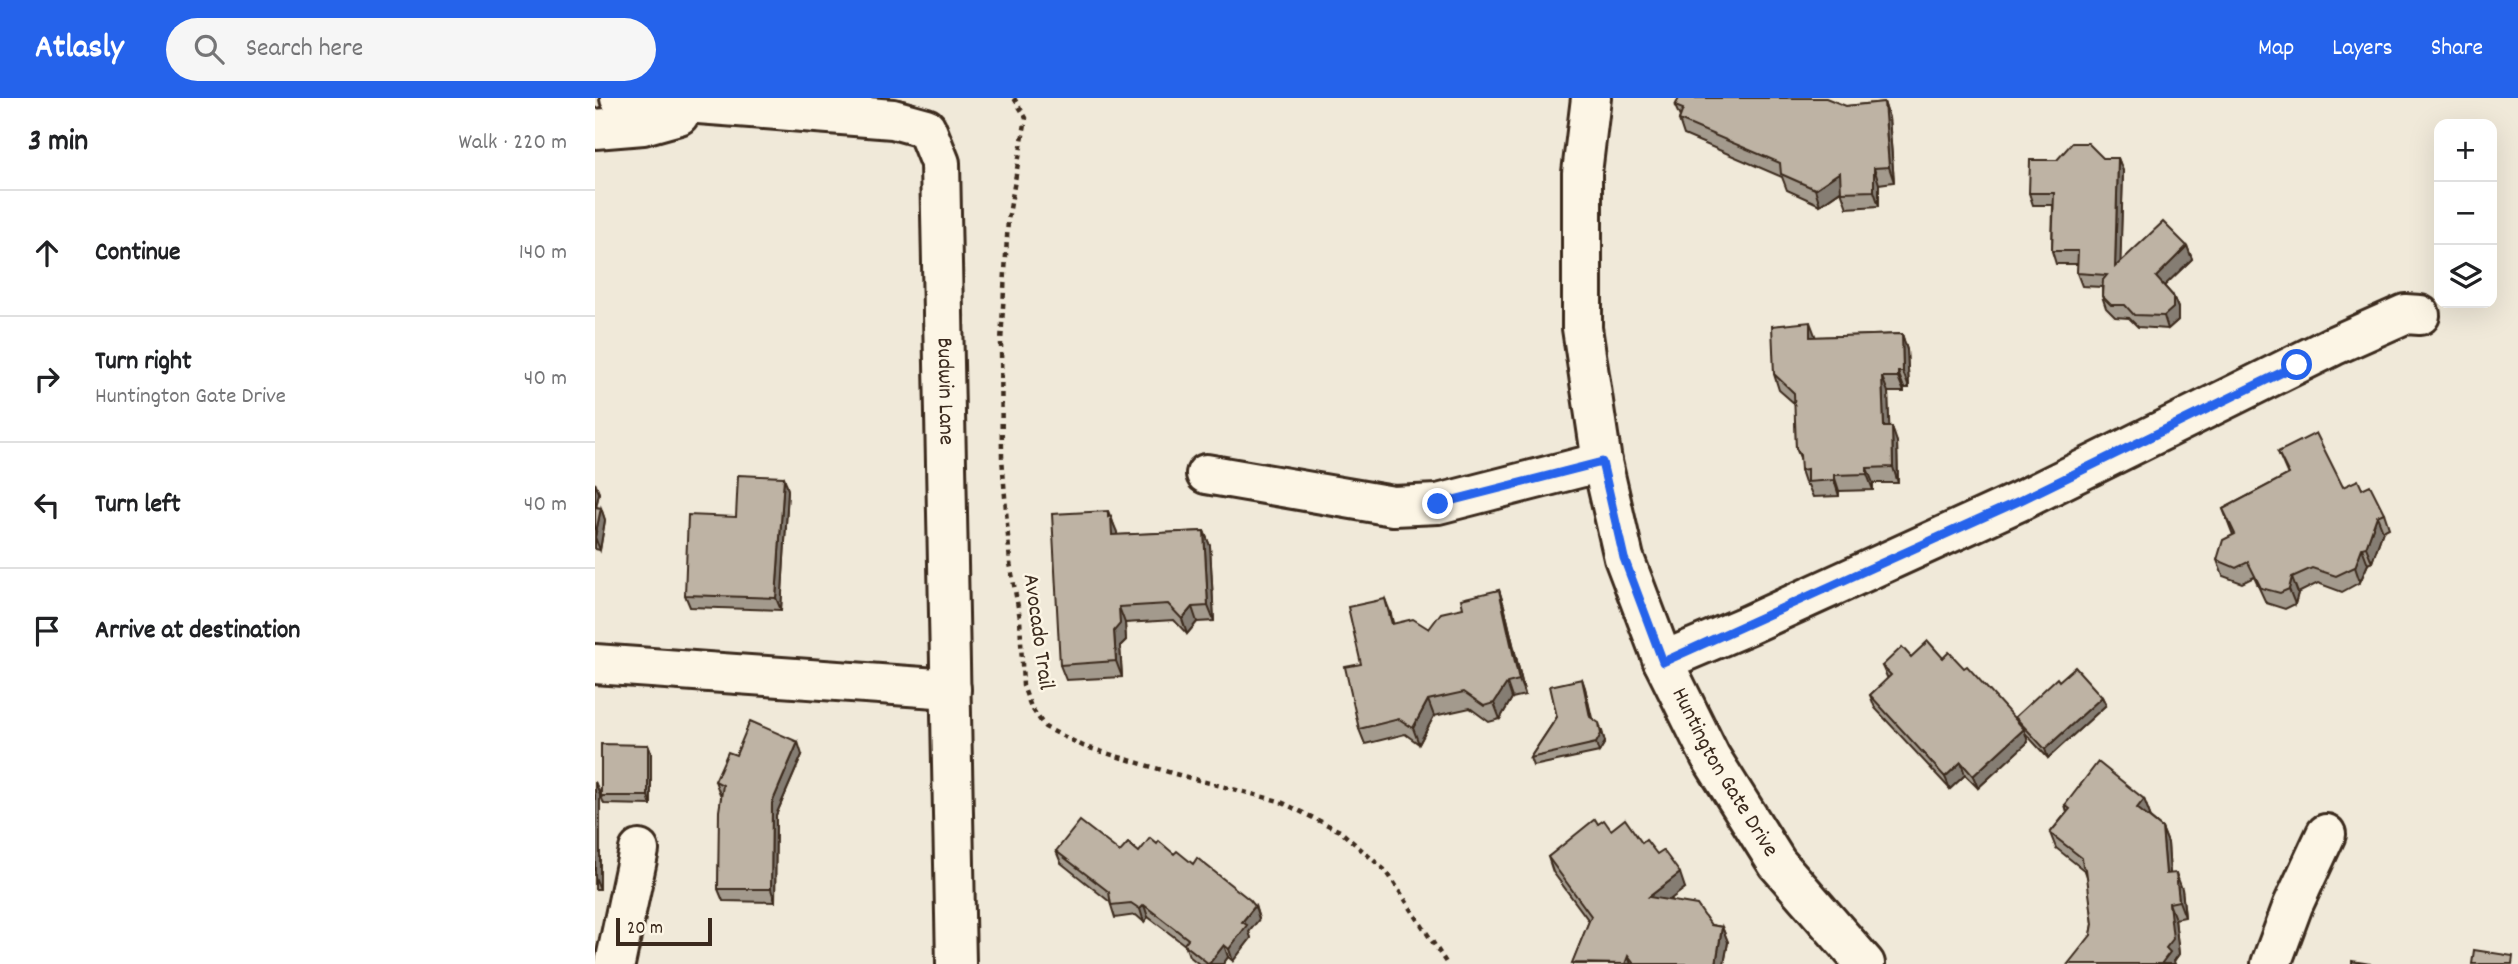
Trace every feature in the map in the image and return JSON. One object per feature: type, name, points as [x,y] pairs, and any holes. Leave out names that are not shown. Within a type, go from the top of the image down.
[{"type":"street","name":"Budwin Lane","points":[[620,98],[893,119],[926,128],[940,163],[956,964]]},
{"type":"street","name":"Huntington Gate Drive","points":[[1591,98],[1581,173],[1581,328],[1602,462],[1624,558],[1663,662],[1710,757],[1777,863],[1864,964]]},
{"type":"street","points":[[595,130],[643,124],[713,106]]},
{"type":"street","points":[[1663,662],[2019,501],[2405,313],[2420,315]]},
{"type":"street","points":[[1206,474],[1393,506],[1438,504],[1602,462]]},
{"type":"street","points":[[595,664],[951,689]]},
{"type":"street","points":[[2271,964],[2293,905],[2326,834]]},
{"type":"street","points":[[615,964],[639,850]]},
{"type":"path","name":"Avocado Trail","points":[[1014,98],[1026,118],[1008,220],[1001,342],[1002,457],[1010,563],[1020,618],[1023,686],[1031,707],[1045,727],[1083,746],[1175,774],[1279,801],[1340,831],[1387,872],[1447,964]]},
{"type":"building","points":[[1679,98],[1826,98],[1846,106],[1884,102],[1889,167],[1874,168],[1874,191],[1841,192],[1840,172],[1815,189],[1781,174],[1780,163],[1679,120],[1683,109],[1675,106]]},
{"type":"building","points":[[2072,143],[2088,143],[2103,158],[2118,158],[2115,267],[2163,222],[2187,246],[2156,277],[2173,296],[2173,308],[2164,316],[2134,315],[2125,305],[2111,305],[2102,296],[2103,280],[2107,275],[2077,273],[2078,251],[2052,251],[2054,193],[2029,193],[2030,160],[2057,160]]},
{"type":"building","points":[[1810,322],[1810,337],[1902,334],[1903,372],[1898,372],[1898,377],[1882,377],[1884,427],[1892,427],[1893,467],[1867,468],[1867,474],[1834,475],[1834,480],[1807,482],[1807,469],[1801,470],[1800,455],[1796,448],[1794,393],[1774,374],[1772,326]]},
{"type":"building","points":[[2316,433],[2343,487],[2358,480],[2362,489],[2370,485],[2384,513],[2377,516],[2366,547],[2362,548],[2355,567],[2336,576],[2312,568],[2292,577],[2289,589],[2280,593],[2261,588],[2248,562],[2236,568],[2217,560],[2223,540],[2235,534],[2223,509],[2289,474],[2278,452]]},
{"type":"building","points":[[738,475],[784,477],[776,598],[685,595],[688,515],[736,517]]},
{"type":"building","points":[[595,507],[601,508],[595,537]]},
{"type":"building","points":[[1108,511],[1108,517],[1111,516],[1112,535],[1204,531],[1208,606],[1192,607],[1182,619],[1168,604],[1119,607],[1120,624],[1114,631],[1116,661],[1060,665],[1052,514]]},
{"type":"building","points":[[1499,590],[1519,680],[1507,683],[1494,703],[1484,706],[1464,692],[1428,700],[1413,728],[1399,719],[1359,729],[1345,667],[1361,664],[1348,607],[1385,599],[1392,624],[1413,619],[1429,629],[1441,613],[1463,608],[1461,599]]},
{"type":"building","points":[[1928,641],[1943,658],[1949,652],[1964,668],[1967,666],[2024,729],[1973,776],[1961,762],[1945,777],[1870,695],[1891,675],[1882,666],[1902,647],[1911,657]]},
{"type":"building","points":[[2075,667],[2102,697],[2045,749],[2015,717],[2057,678],[2059,681]]},
{"type":"building","points":[[1582,679],[1590,717],[1599,723],[1601,734],[1596,743],[1530,758],[1557,717],[1550,686]]},
{"type":"building","points":[[750,721],[798,742],[772,803],[771,889],[718,889],[719,811],[723,785],[715,781],[728,752],[736,755]]},
{"type":"building","points":[[601,744],[648,745],[648,796],[601,796]]},
{"type":"building","points":[[2098,762],[2144,799],[2137,808],[2162,828],[2166,874],[2176,873],[2179,901],[2169,903],[2173,939],[2166,948],[2170,952],[2161,964],[2068,964],[2091,935],[2093,924],[2086,869],[2082,858],[2050,833],[2070,809],[2065,805]]},
{"type":"building","points":[[1595,819],[1598,824],[1604,820],[1611,830],[1625,819],[1642,843],[1646,840],[1657,854],[1663,850],[1680,873],[1649,897],[1697,905],[1711,925],[1722,927],[1716,964],[1634,964],[1628,956],[1625,964],[1572,963],[1591,916],[1548,857]]},
{"type":"building","points":[[1080,821],[1120,852],[1128,843],[1139,852],[1150,838],[1157,844],[1159,841],[1174,854],[1177,851],[1193,864],[1197,858],[1255,906],[1242,922],[1247,925],[1229,949],[1224,945],[1209,964],[1184,944],[1188,939],[1144,905],[1140,909],[1131,903],[1111,905],[1109,892],[1056,851]]},
{"type":"building","points":[[2474,950],[2513,956],[2512,964],[2472,964]]},
{"type":"route","points":[[1438,504],[1602,462],[1624,558],[1663,662],[2019,501],[2297,365]]}]
